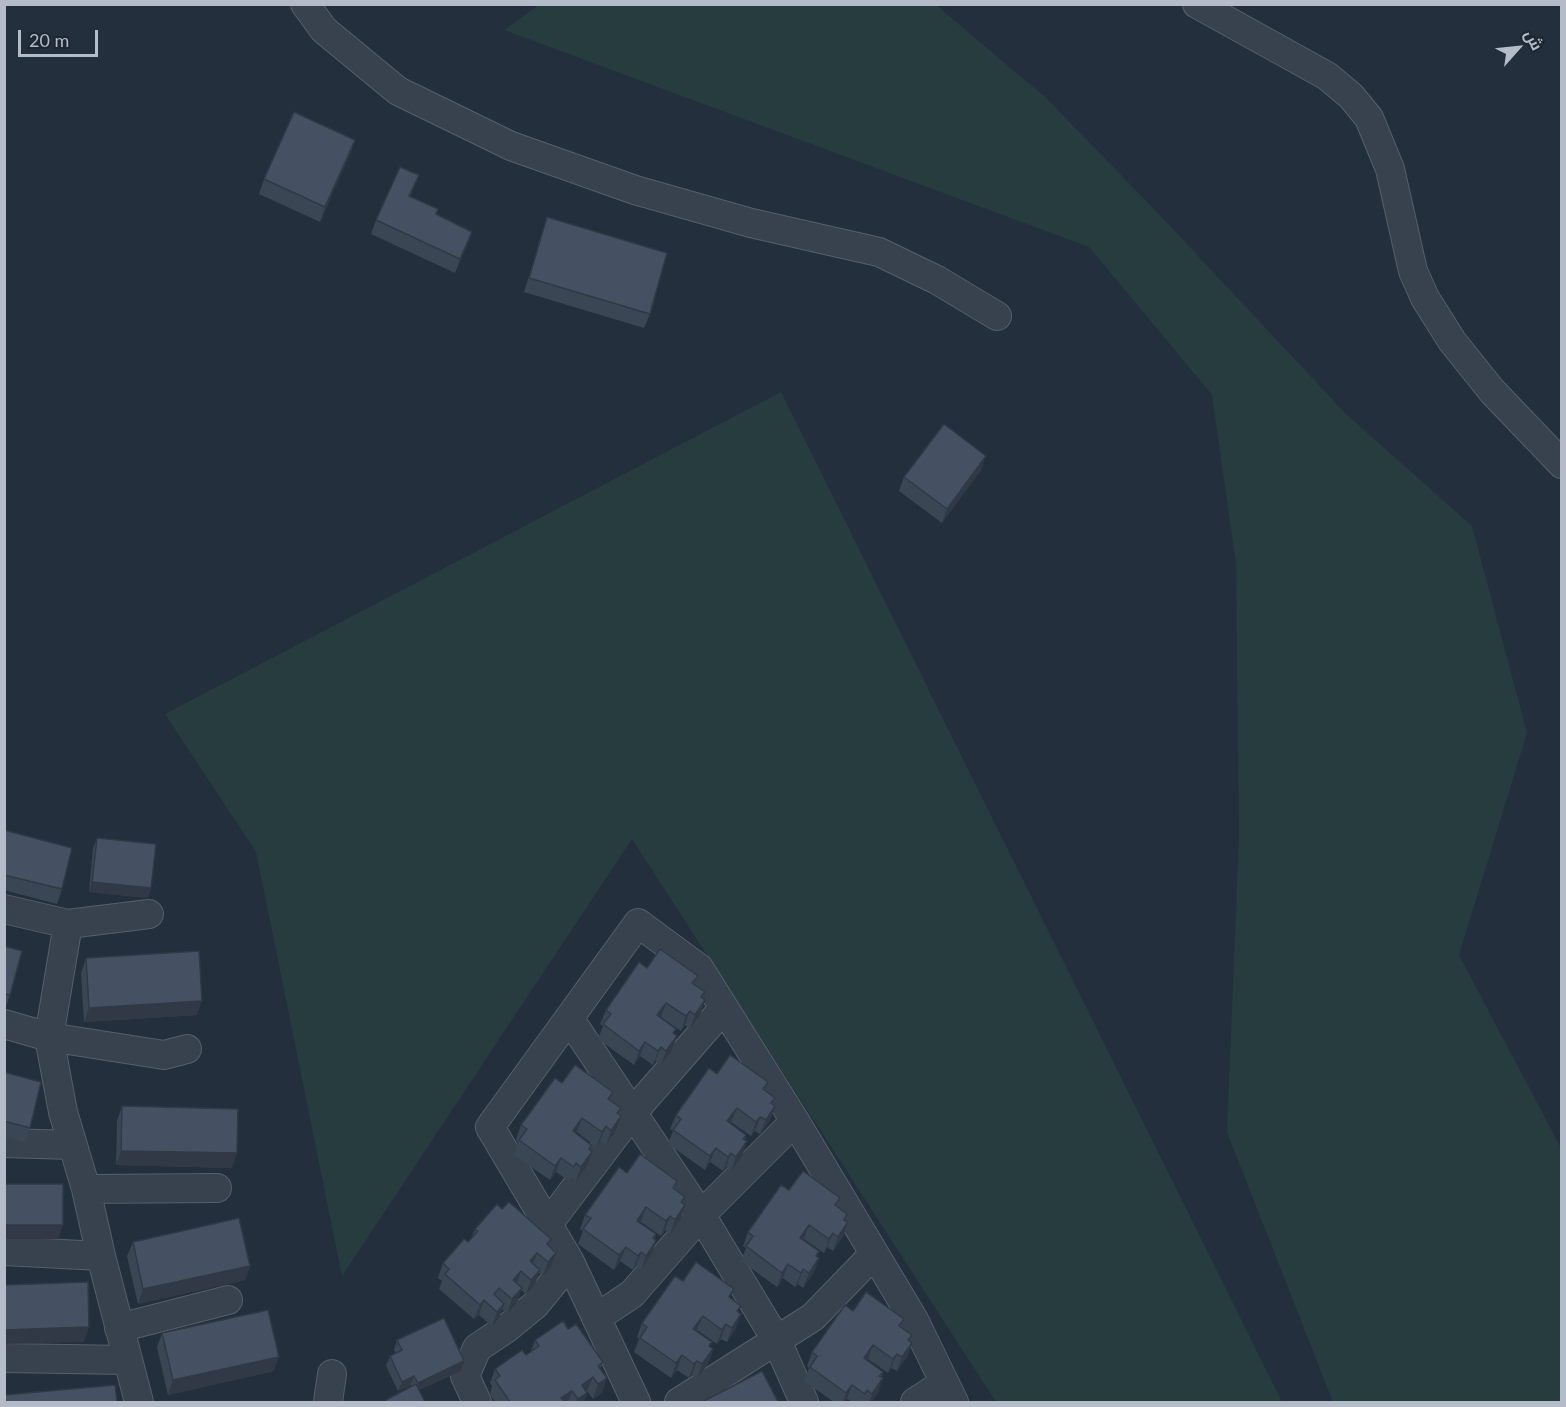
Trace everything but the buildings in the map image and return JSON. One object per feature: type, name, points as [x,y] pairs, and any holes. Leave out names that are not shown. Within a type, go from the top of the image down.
[{"type":"street","points":[[305,4],[324,30],[398,91],[511,146],[634,190],[751,223],[879,252],[937,280],[997,316]]},
{"type":"street","points":[[1197,4],[1327,76],[1351,96],[1369,118],[1390,169],[1413,271],[1425,298],[1452,341],[1492,391],[1562,464]]},
{"type":"street","points":[[4,909],[68,924],[149,914]]},
{"type":"street","points":[[628,1399],[596,1318],[570,1262],[490,1127],[638,923],[699,968],[795,1121],[914,1320],[949,1393],[915,1402]]},
{"type":"street","points":[[68,924],[49,1037],[63,1112],[87,1190],[101,1256],[139,1402]]},
{"type":"street","points":[[548,1224],[633,1112],[724,1008]]},
{"type":"street","points":[[569,1018],[701,1215],[777,1341],[804,1402]]},
{"type":"street","points":[[4,1024],[49,1037],[164,1054],[187,1049]]},
{"type":"street","points":[[596,1318],[632,1294],[701,1215],[795,1121]]},
{"type":"street","points":[[4,1143],[73,1145]]},
{"type":"street","points":[[87,1190],[217,1188]]},
{"type":"street","points":[[4,1251],[101,1256]]},
{"type":"street","points":[[680,1402],[813,1317],[874,1254]]},
{"type":"street","points":[[477,1402],[465,1376],[477,1348],[507,1328],[535,1305],[570,1262]]},
{"type":"street","points":[[119,1328],[228,1300]]},
{"type":"street","points":[[4,1358],[128,1360]]},
{"type":"street","points":[[328,1402],[332,1374]]},
{"type":"green space","points":[[540,4],[936,5],[1045,97],[1156,211],[1346,414],[1472,526],[1527,733],[1459,955],[1561,1148],[1561,1402],[1333,1402],[1227,1132],[1239,837],[1236,564],[1212,395],[1089,247],[504,30]]},
{"type":"green space","points":[[781,392],[1282,1402],[996,1402],[632,839],[342,1276],[256,852],[165,714]]}]
